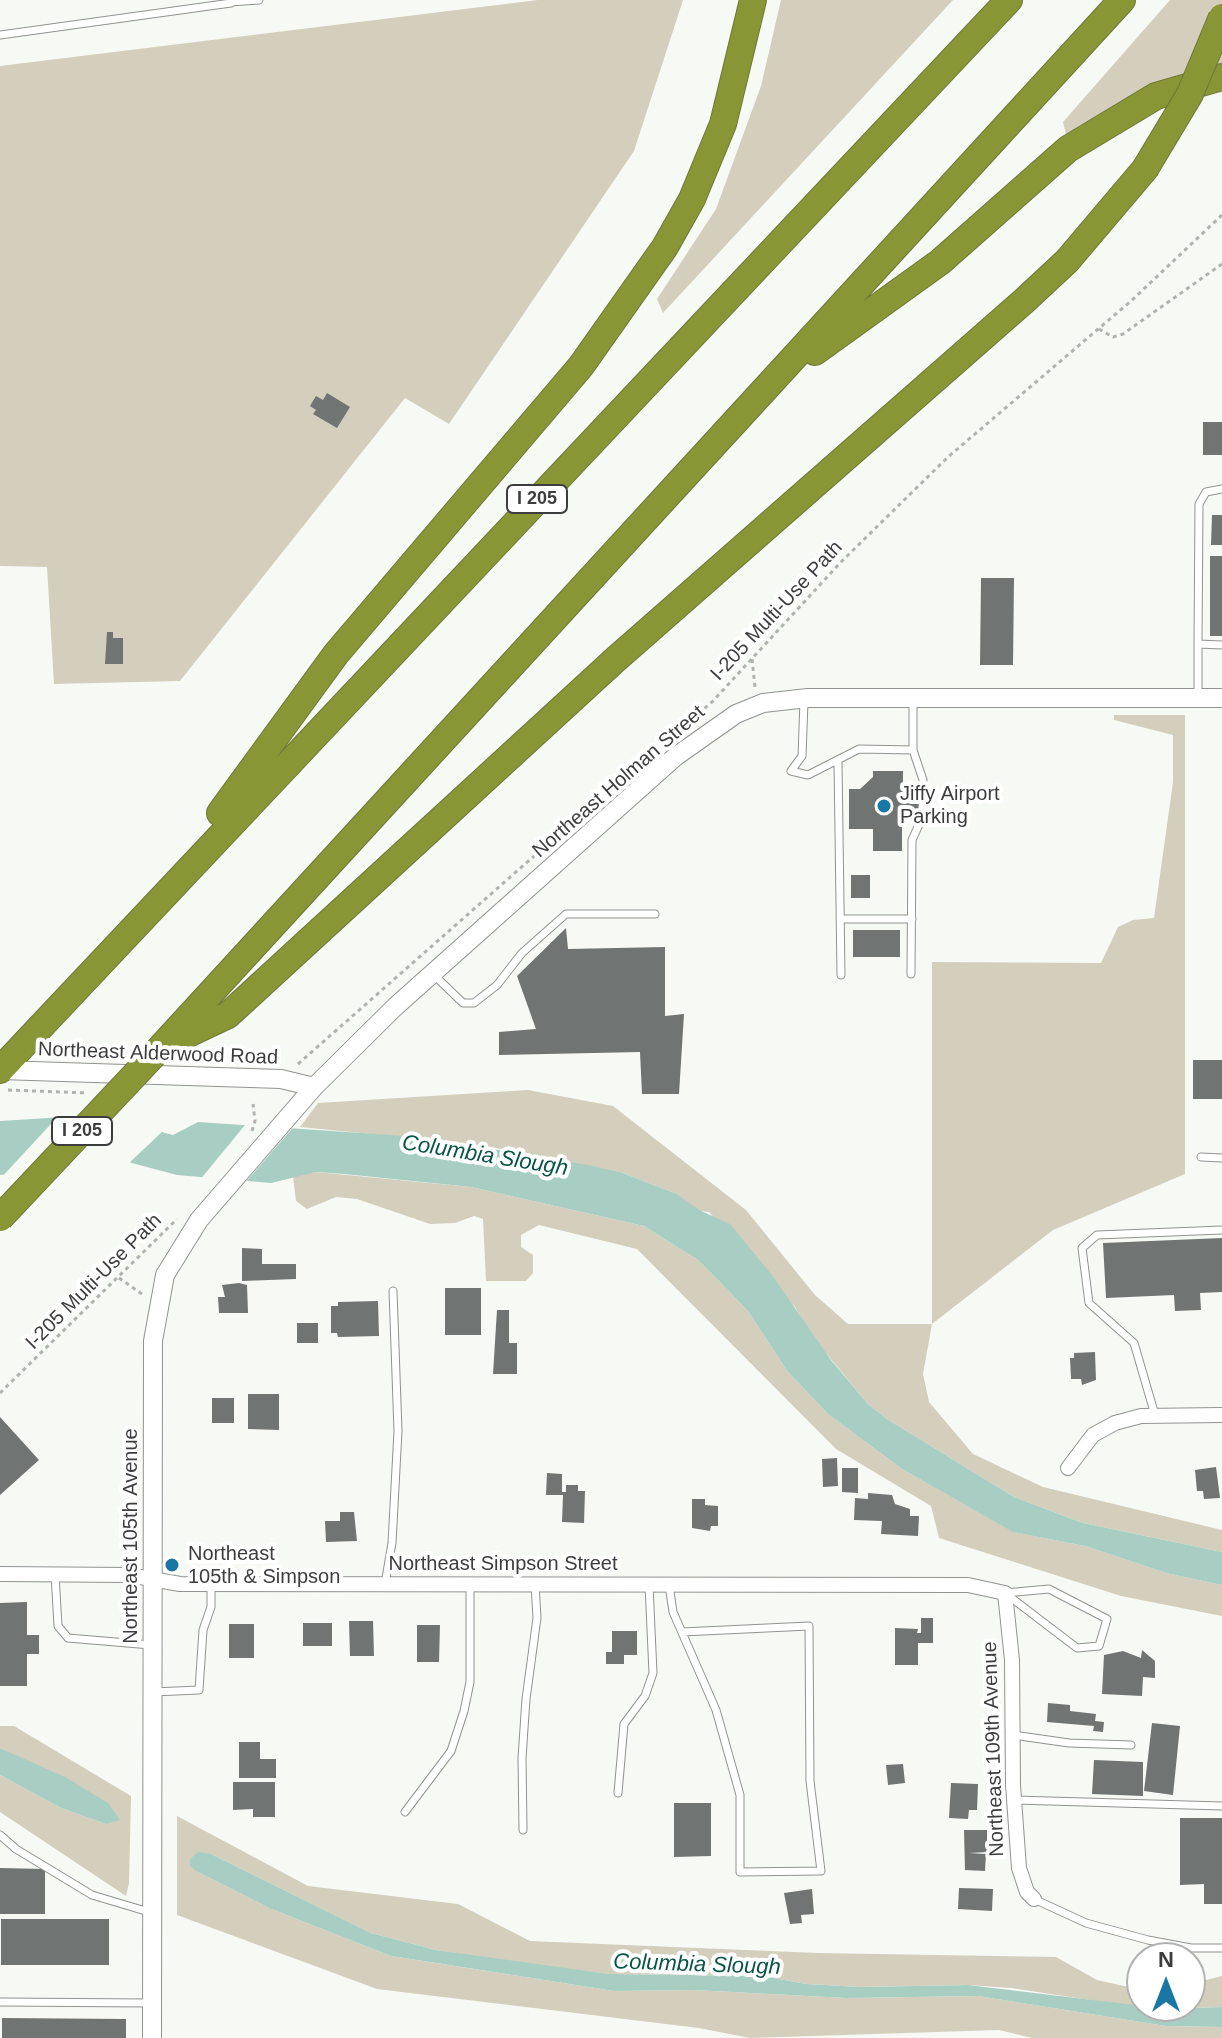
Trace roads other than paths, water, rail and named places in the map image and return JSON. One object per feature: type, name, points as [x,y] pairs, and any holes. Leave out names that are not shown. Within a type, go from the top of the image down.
[{"type":"highway","points":[[157,901],[336,654],[581,366],[650,270],[692,199],[709,159],[734,83],[753,0]]},
{"type":"highway","name":"I 205","points":[[0,1070],[1009,0]]},
{"type":"highway","name":"I 205","points":[[0,1218],[163,1045],[188,1014],[1122,0]]},
{"type":"highway","points":[[163,1045],[228,1015],[605,669],[1024,301],[1097,229],[1145,169],[1190,94],[1222,17]]},
{"type":"highway","points":[[767,386],[940,262],[1068,149],[1156,96],[1222,77]]},
{"type":"street","name":"Northeast Holman Street","points":[[314,1087],[432,974],[700,736],[758,705],[804,699],[1222,698]]},
{"type":"street","name":"Northeast Alderwood Road","points":[[0,1070],[281,1079],[314,1087]]},
{"type":"street","name":"Northeast 105th Avenue","points":[[152,2038],[153,1378],[157,1305],[174,1258],[226,1187],[314,1087]]},
{"type":"street","points":[[1068,1468],[1093,1435],[1115,1423],[1155,1415],[1222,1415]]},
{"type":"street","name":"Northeast Simpson Street","points":[[0,1574],[129,1575],[211,1584],[968,1585],[1005,1593]]},
{"type":"street","name":"Northeast 109th Avenue","points":[[1005,1593],[1012,1660],[1019,1868],[1027,1892],[1034,1899]]},
{"type":"lane","points":[[0,35],[259,0]]},
{"type":"lane","points":[[1198,698],[1199,504],[1206,492],[1222,489]]},
{"type":"lane","points":[[1198,644],[1222,645]]},
{"type":"lane","points":[[911,974],[912,840],[922,818],[923,780],[913,750],[913,698]]},
{"type":"lane","points":[[804,699],[802,756],[791,771],[808,775],[859,749],[913,750]]},
{"type":"lane","points":[[838,762],[841,975]]},
{"type":"lane","points":[[432,974],[463,1003],[474,1003],[497,985],[522,953],[566,914],[655,914]]},
{"type":"lane","points":[[840,919],[912,919]]},
{"type":"lane","points":[[1201,1157],[1222,1158]]},
{"type":"lane","points":[[1155,1415],[1134,1343],[1089,1303],[1082,1248],[1097,1235],[1222,1230]]},
{"type":"lane","points":[[385,1584],[392,1543],[398,1431],[393,1291]]},
{"type":"lane","points":[[55,1574],[58,1626],[68,1638],[154,1645]]},
{"type":"lane","points":[[153,1692],[199,1690],[203,1630],[211,1607],[211,1584]]},
{"type":"lane","points":[[405,1812],[451,1751],[464,1711],[470,1682],[470,1584]]},
{"type":"lane","points":[[523,1830],[522,1758],[537,1618],[535,1584]]},
{"type":"lane","points":[[618,1793],[624,1724],[645,1696],[653,1673],[649,1585]]},
{"type":"lane","points":[[669,1585],[673,1612],[716,1710],[740,1795],[740,1872],[821,1871],[810,1781],[809,1626],[682,1632]]},
{"type":"lane","points":[[1049,1589],[1089,1607],[1107,1619],[1099,1646],[1077,1648],[1005,1593],[1049,1589]]},
{"type":"lane","points":[[1013,1735],[1069,1743],[1131,1745]]},
{"type":"lane","points":[[1015,1800],[1222,1806]]},
{"type":"lane","points":[[0,1835],[16,1849],[92,1895],[152,1912]]},
{"type":"lane","points":[[1034,1899],[1086,1923],[1171,1945],[1222,1948]]},
{"type":"lane","points":[[0,2002],[152,2003]]},
{"type":"water","name":"Columbia Slough","points":[[97,1115],[173,1135],[198,1122],[421,1137],[620,1172],[677,1194],[699,1210],[730,1224],[772,1275],[831,1360],[868,1404],[887,1419],[1014,1497],[1083,1523],[1222,1552],[1222,1585],[1166,1573],[1085,1546],[1013,1532],[902,1469],[829,1415],[788,1372],[748,1311],[698,1260],[644,1226],[471,1187],[344,1174],[316,1172],[271,1183],[177,1175],[128,1162],[0,1175],[0,1121]]},
{"type":"water","points":[[0,1748],[67,1778],[108,1803],[120,1820],[106,1824],[61,1808],[0,1775]]},
{"type":"water","points":[[198,1852],[211,1854],[371,1933],[436,1950],[609,1974],[763,1976],[806,1984],[861,1987],[968,1985],[1126,2004],[1126,2020],[978,1996],[846,1998],[694,1990],[614,1991],[391,1956],[269,1908],[196,1871],[190,1866],[190,1859]]},
{"type":"water","points":[[1222,2007],[1222,2027],[1166,2026],[1141,2022],[1206,2022],[1206,2008]]},
{"type":"place","name":"Jiffy Airport Parking","points":[[884,806]]},
{"type":"place","name":"Northeast 105th & Simpson","points":[[172,1565]]}]
